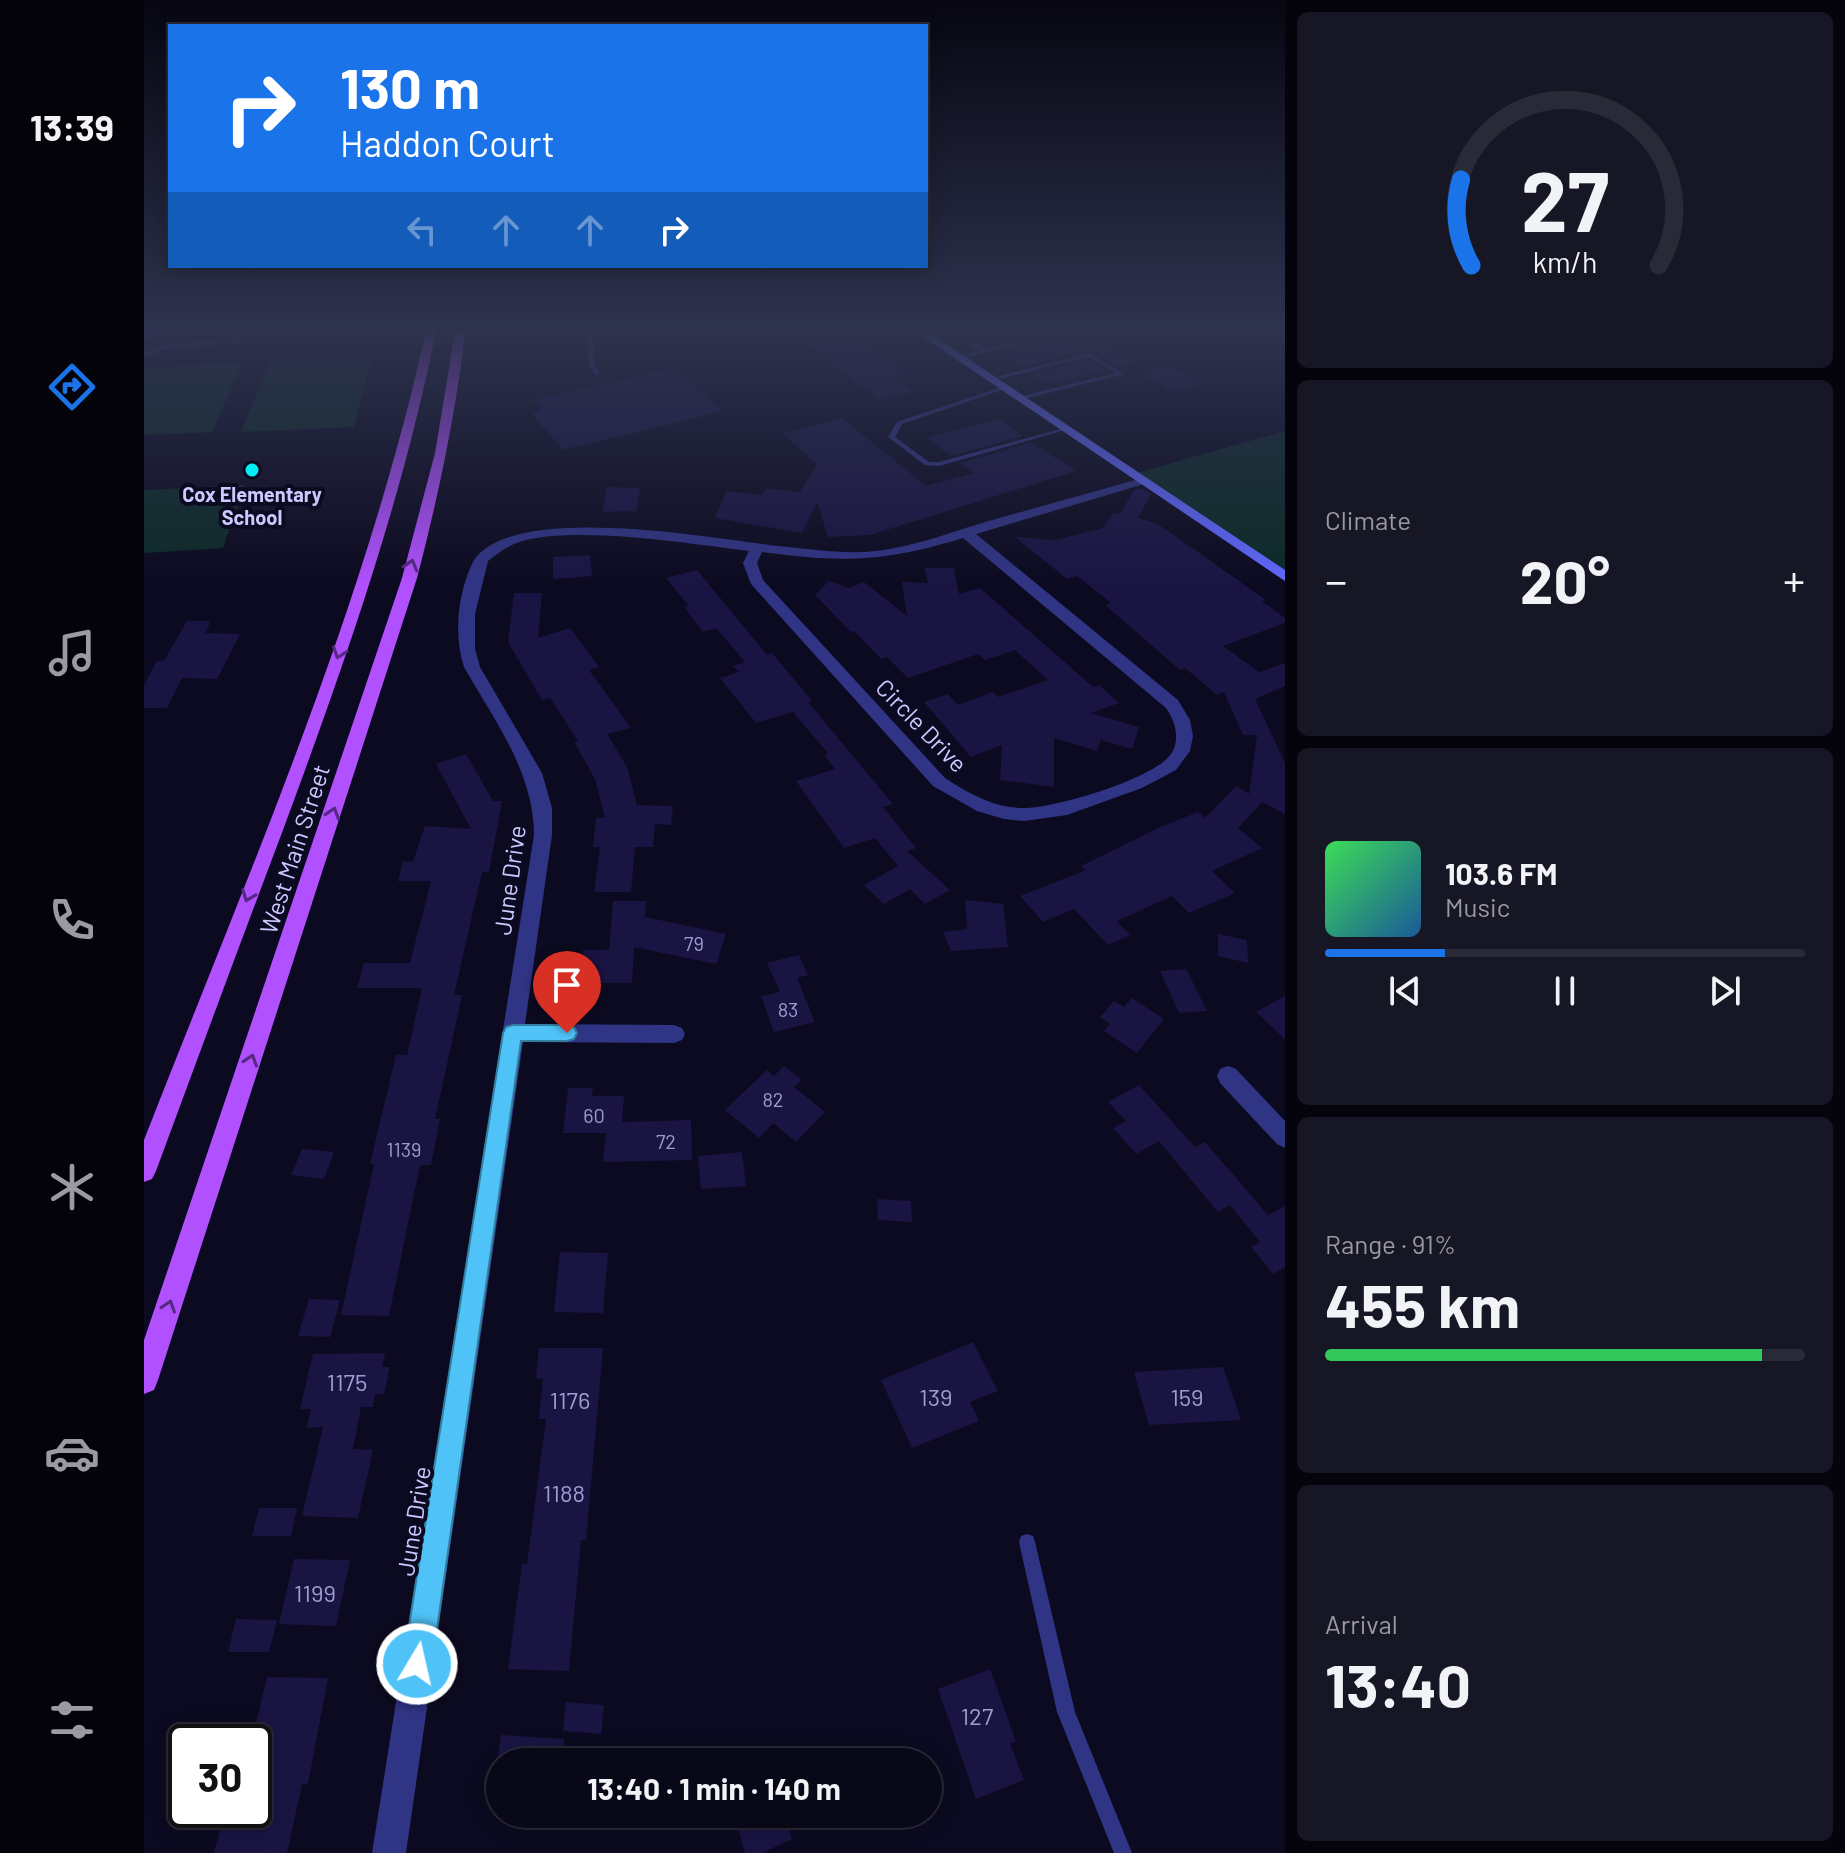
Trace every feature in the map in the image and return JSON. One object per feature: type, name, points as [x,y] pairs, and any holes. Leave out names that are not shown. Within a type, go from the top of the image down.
[{"type":"main road","name":"West Main Street","points":[[144,1171],[324,697],[367,574],[414,412]]},
{"type":"main road","name":"West Main Street","points":[[144,1380],[391,638],[449,412]]},
{"type":"main road","points":[[1041,412],[1285,577]]},
{"type":"street","name":"June Drive","points":[[389,1853],[543,835],[543,808],[533,773],[472,667],[465,649],[464,624],[482,558],[501,544],[521,538],[584,533],[664,534],[808,555],[863,556],[907,550],[1144,482]]},
{"type":"street","name":"Circle Drive","points":[[758,547],[750,563],[756,581],[939,782],[964,799],[1009,813],[1046,814],[1073,808],[1170,766],[1178,759],[1185,742],[1184,723],[1172,704],[966,533]]},
{"type":"street","points":[[513,1033],[674,1034]]},
{"type":"street","points":[[1228,1076],[1285,1137]]},
{"type":"lane","points":[[931,412],[899,423],[891,437],[927,464],[939,464],[1066,429]]},
{"type":"lane","points":[[1027,1542],[1066,1712],[1123,1853]]},
{"type":"green space","points":[[144,412],[220,412],[212,432],[144,435]]},
{"type":"green space","points":[[249,412],[358,412],[354,427],[241,432]]},
{"type":"green space","points":[[1285,431],[1285,577],[1133,474]]},
{"type":"green space","points":[[245,485],[223,548],[144,553],[144,490]]},
{"type":"building","points":[[533,412],[717,412],[563,450]]},
{"type":"building","points":[[842,418],[926,486],[974,473],[960,463],[1032,443],[1076,471],[870,535],[828,537],[817,502],[802,533],[715,518],[726,491],[762,495],[766,488],[800,492],[817,464],[782,433]]},
{"type":"building","points":[[999,419],[1023,436],[951,456],[927,438]]},
{"type":"building","points":[[607,487],[640,488],[636,511],[602,512]]},
{"type":"building","points":[[1142,488],[1151,494],[1138,518],[1158,524],[1266,600],[1262,601],[1285,618],[1285,623],[1223,646],[1259,672],[1285,663],[1285,686],[1255,699],[1285,763],[1285,814],[1262,802],[1238,828],[1262,848],[1212,871],[1235,893],[1189,913],[1172,896],[1117,921],[1130,935],[1108,945],[1074,909],[1043,922],[1020,896],[1086,870],[1081,866],[1158,828],[1198,812],[1205,818],[1236,786],[1249,794],[1257,735],[1243,735],[1224,692],[1217,695],[1185,668],[1180,670],[1105,605],[1111,603],[1077,576],[1067,579],[1015,537],[1055,540],[1103,528],[1113,513],[1120,514],[1134,490]]},
{"type":"building","points":[[590,555],[592,576],[553,579],[553,557]]},
{"type":"building","points":[[925,568],[954,568],[959,594],[980,588],[1093,687],[1099,685],[1119,703],[1091,713],[1139,727],[1132,749],[1101,740],[1097,751],[1054,738],[1054,787],[1000,780],[1002,745],[971,757],[924,702],[948,694],[958,705],[993,692],[998,697],[1048,680],[1015,650],[985,660],[978,654],[908,678],[887,657],[881,659],[815,595],[829,581],[849,588],[864,582],[907,616],[902,582],[928,583]]},
{"type":"building","points":[[697,570],[767,655],[772,653],[812,701],[808,702],[893,804],[883,807],[916,848],[907,851],[950,890],[925,904],[910,889],[884,904],[864,885],[898,866],[875,838],[844,848],[796,781],[835,769],[824,755],[828,753],[793,712],[756,723],[720,678],[739,672],[733,666],[745,662],[716,628],[703,632],[684,607],[689,606],[666,578]]},
{"type":"building","points":[[514,593],[542,593],[538,638],[570,628],[599,667],[589,670],[631,728],[607,734],[627,767],[637,805],[673,806],[671,825],[655,824],[653,847],[635,847],[631,892],[594,892],[600,847],[593,847],[596,818],[605,818],[595,779],[574,742],[578,741],[550,698],[542,700],[508,642]]},
{"type":"building","points":[[187,621],[211,621],[205,633],[240,634],[217,679],[182,678],[167,708],[144,708],[144,685],[157,661],[164,661]]},
{"type":"building","points":[[466,754],[493,801],[502,801],[489,872],[482,872],[454,995],[462,995],[435,1119],[440,1119],[431,1165],[420,1165],[389,1316],[341,1315],[374,1164],[370,1164],[396,1055],[407,1055],[422,988],[357,988],[364,963],[410,963],[431,881],[398,881],[403,861],[413,862],[425,826],[471,829],[436,764]]},
{"type":"building","points":[[965,900],[1003,904],[1008,947],[951,951],[943,932],[967,929]]},
{"type":"building","points":[[613,901],[646,901],[645,917],[726,934],[716,964],[634,947],[632,983],[579,983],[583,950],[609,950]]},
{"type":"building","points":[[1218,934],[1247,940],[1248,963],[1218,956]]},
{"type":"building","points":[[799,955],[808,975],[797,978],[815,1022],[774,1032],[761,996],[780,992],[767,963]]},
{"type":"building","points":[[1186,969],[1207,1011],[1179,1013],[1160,971]]},
{"type":"building","points":[[1285,996],[1285,1039],[1256,1012]]},
{"type":"building","points":[[1132,998],[1164,1019],[1137,1053],[1104,1031],[1110,1024],[1100,1017],[1114,1001],[1124,1007]]},
{"type":"building","points":[[784,1066],[802,1080],[794,1087],[825,1112],[796,1142],[773,1123],[759,1138],[725,1110],[767,1070],[774,1076]]},
{"type":"building","points":[[1139,1085],[1195,1147],[1205,1142],[1268,1215],[1285,1206],[1285,1267],[1273,1274],[1251,1247],[1260,1242],[1230,1205],[1218,1212],[1159,1141],[1136,1154],[1113,1128],[1126,1121],[1108,1102]]},
{"type":"building","points":[[568,1088],[593,1088],[592,1096],[624,1096],[622,1122],[691,1120],[692,1160],[603,1162],[606,1133],[563,1133]]},
{"type":"building","points":[[302,1149],[334,1152],[324,1179],[291,1175]]},
{"type":"building","points":[[742,1152],[746,1186],[701,1189],[698,1156]]},
{"type":"building","points":[[877,1199],[911,1201],[912,1222],[878,1220]]},
{"type":"building","points":[[560,1252],[608,1253],[603,1313],[554,1312]]},
{"type":"building","points":[[309,1299],[340,1300],[330,1337],[298,1336]]},
{"type":"building","points":[[973,1342],[998,1391],[970,1402],[979,1421],[912,1448],[881,1380]]},
{"type":"building","points":[[539,1348],[603,1348],[586,1540],[581,1540],[569,1671],[508,1669],[522,1564],[527,1564],[546,1419],[539,1419],[543,1379],[536,1378]]},
{"type":"building","points":[[385,1353],[382,1367],[390,1367],[384,1394],[375,1394],[373,1407],[361,1407],[353,1449],[373,1450],[358,1518],[302,1516],[323,1427],[307,1428],[311,1409],[300,1409],[313,1354]]},
{"type":"building","points":[[1223,1367],[1241,1420],[1149,1425],[1134,1372]]},
{"type":"building","points":[[259,1508],[297,1508],[291,1536],[252,1536]]},
{"type":"building","points":[[294,1559],[350,1560],[336,1626],[279,1624]]},
{"type":"building","points":[[236,1619],[277,1620],[269,1652],[228,1652]]},
{"type":"building","points":[[990,1669],[1016,1741],[1010,1744],[1024,1780],[976,1799],[938,1689]]},
{"type":"building","points":[[267,1677],[328,1678],[308,1784],[302,1784],[287,1853],[214,1853],[220,1828],[272,1828],[272,1724],[256,1724]]},
{"type":"building","points":[[566,1702],[604,1705],[601,1734],[563,1731]]},
{"type":"building","points":[[501,1735],[564,1739],[563,1748],[499,1748]]},
{"type":"building","points":[[738,1828],[788,1828],[792,1839],[762,1853],[745,1853]]},
{"type":"place","name":"Cox Elementary School","points":[[252,470]]},
{"type":"route","points":[[417,1664],[513,1033],[567,1033]]}]
